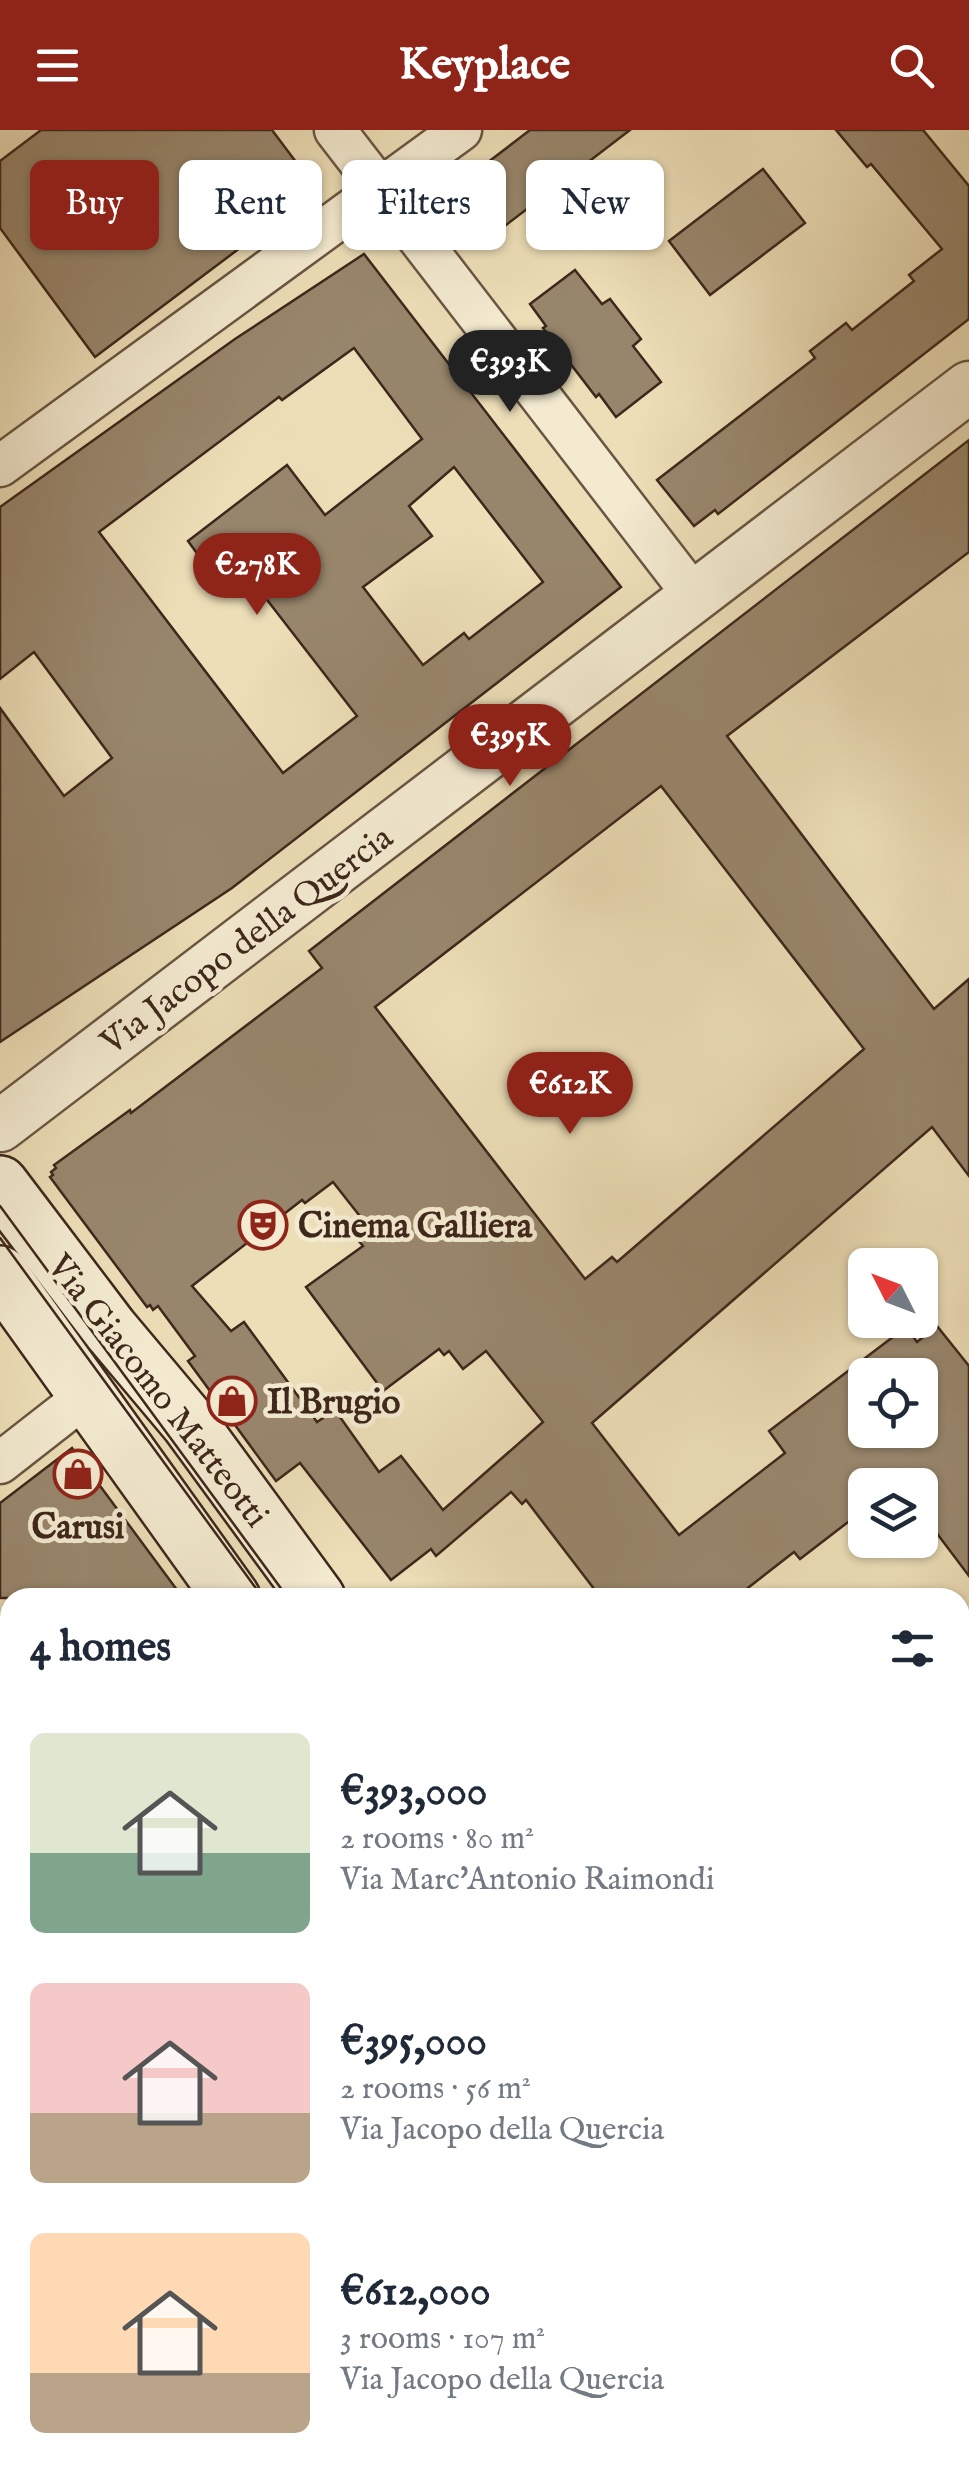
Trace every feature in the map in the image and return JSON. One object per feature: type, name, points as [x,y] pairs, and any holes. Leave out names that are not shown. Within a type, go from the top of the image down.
[{"type":"main road","name":"Via Giacomo Matteotti","points":[[0,1184],[110,1329],[189,1423],[310,1588]]},
{"type":"main road","name":"Via Giacomo Matteotti","points":[[0,1274],[225,1588]]},
{"type":"street","points":[[335,130],[358,160]]},
{"type":"street","points":[[421,160],[461,130]]},
{"type":"street","points":[[0,466],[342,218]]},
{"type":"street","points":[[427,250],[695,598]]},
{"type":"street","name":"Via Jacopo della Quercia","points":[[0,1126],[969,387]]},
{"type":"street","name":"Via Giacomo Matteotti","points":[[0,1462],[87,1395]]},
{"type":"building","points":[[41,130],[272,130],[294,160],[179,160],[179,250],[237,250],[95,357],[0,228],[0,161]]},
{"type":"building","points":[[530,130],[630,130],[591,160],[526,160],[526,210],[506,225],[506,160],[491,160]]},
{"type":"building","points":[[836,130],[923,130],[969,186],[969,319],[718,514],[715,510],[694,526],[657,480],[815,358],[810,351],[846,323],[852,330],[914,281],[909,275],[942,249],[871,164],[867,167]]},
{"type":"building","points":[[763,169],[805,223],[710,295],[669,241]]},
{"type":"building","points":[[364,254],[621,587],[232,888],[0,1042],[0,708],[64,796],[112,758],[34,652],[0,679],[0,507],[235,339]],"holes":[[[354,348],[422,439],[325,515],[287,465],[188,541],[215,578],[237,561],[357,716],[283,773],[99,532],[279,397],[282,400]],[[454,467],[543,582],[469,639],[464,633],[423,665],[363,587],[432,536],[409,506]]]},
{"type":"building","points":[[575,270],[602,304],[610,299],[641,339],[633,346],[661,382],[616,417],[543,328],[546,326],[530,304]]},
{"type":"building","points":[[969,440],[969,552],[727,736],[934,1009],[969,979],[969,1176],[932,1127],[592,1423],[679,1535],[785,1453],[769,1431],[848,1371],[848,1448],[938,1448],[938,1358],[865,1358],[892,1338],[914,1338],[917,1342],[938,1338],[938,1327],[969,1366],[969,1576],[938,1535],[938,1468],[848,1468],[848,1522],[800,1559],[794,1552],[748,1588],[593,1588],[526,1500],[522,1504],[511,1492],[436,1556],[431,1549],[391,1580],[300,1463],[276,1481],[188,1361],[195,1356],[158,1306],[153,1310],[150,1305],[147,1307],[50,1177],[54,1165],[130,1110],[131,1113],[322,968],[309,951]],"holes":[[[661,786],[864,1049],[617,1262],[612,1257],[585,1279],[375,1007]],[[333,1182],[370,1229],[357,1239],[363,1246],[306,1287],[383,1391],[439,1349],[444,1355],[449,1351],[463,1369],[486,1351],[543,1422],[443,1510],[401,1456],[379,1472],[335,1410],[317,1422],[244,1322],[231,1331],[192,1286],[302,1200],[305,1203]]]},
{"type":"building","points":[[72,1448],[176,1588],[0,1588],[0,1503]]},
{"type":"tram line","points":[[0,1206],[281,1588]]},
{"type":"tram line","points":[[0,1238],[256,1588]]},
{"type":"place","name":"Cinema Galliera","points":[[263,1225]]},
{"type":"place","name":"Il Brugio","points":[[232,1401]]},
{"type":"place","name":"Carusi","points":[[78,1474]]}]
